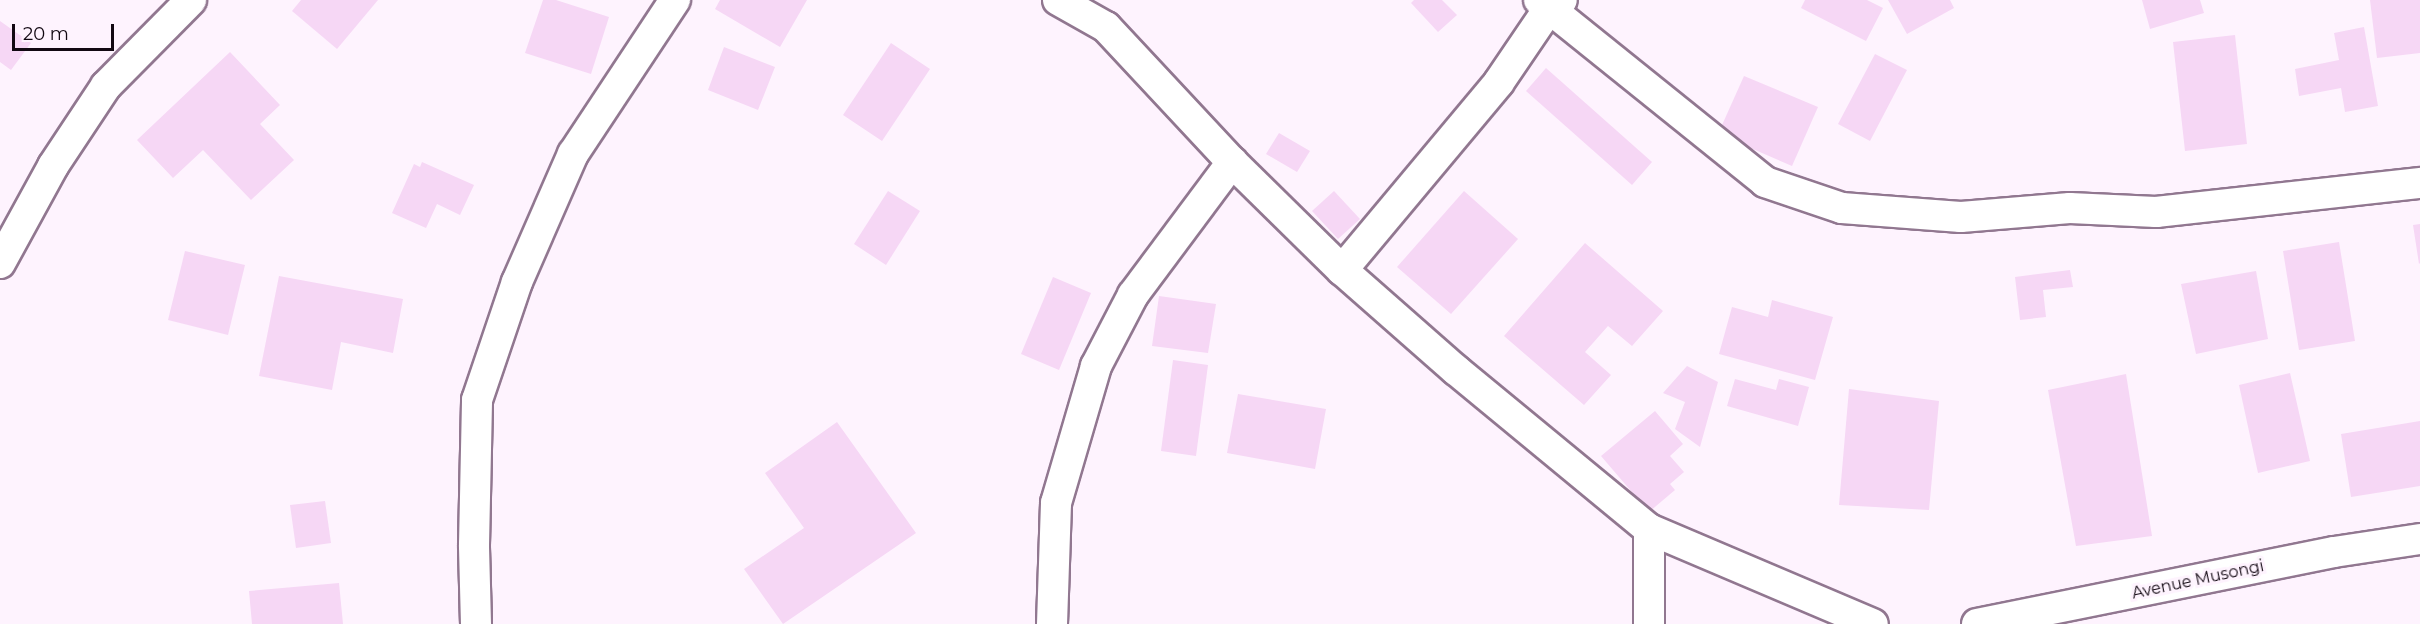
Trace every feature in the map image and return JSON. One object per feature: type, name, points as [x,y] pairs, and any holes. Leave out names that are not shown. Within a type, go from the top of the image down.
[{"type":"street","points":[[0,263],[54,166],[106,86],[191,0]]},
{"type":"street","points":[[477,624],[474,545],[477,400],[517,282],[573,154],[675,0]]},
{"type":"street","points":[[1058,0],[1106,27],[1232,162],[1342,270],[1456,370],[1649,528],[1873,624]]},
{"type":"street","points":[[1342,270],[1499,82],[1549,3],[1681,117],[1765,182],[1842,208],[1961,217],[2070,208],[2156,212],[2420,183]]},
{"type":"street","points":[[1052,624],[1056,502],[1095,366],[1132,295],[1232,162]]},
{"type":"street","points":[[1649,528],[1649,624]]},
{"type":"street","name":"Avenue Musongi","points":[[1977,624],[2334,552],[2420,539]]},
{"type":"building","points":[[301,0],[378,0],[337,49],[292,11]]},
{"type":"building","points":[[543,0],[556,0],[609,17],[591,74],[525,53]]},
{"type":"building","points":[[720,0],[807,0],[780,47],[715,9]]},
{"type":"building","points":[[1414,0],[1442,0],[1457,15],[1438,32],[1411,3]]},
{"type":"building","points":[[1805,0],[1867,0],[1883,8],[1866,41],[1801,8]]},
{"type":"building","points":[[1888,0],[1950,0],[1954,8],[1907,34]]},
{"type":"building","points":[[2142,0],[2200,0],[2204,13],[2150,29]]},
{"type":"building","points":[[2370,0],[2420,0],[2420,53],[2377,58]]},
{"type":"building","points":[[0,21],[31,43],[11,70],[0,62]]},
{"type":"building","points":[[2364,27],[2378,106],[2345,112],[2341,88],[2299,96],[2295,69],[2339,60],[2334,33]]},
{"type":"building","points":[[2235,35],[2247,144],[2185,151],[2173,42]]},
{"type":"building","points":[[891,43],[930,69],[882,141],[843,115]]},
{"type":"building","points":[[724,47],[775,67],[758,110],[708,90]]},
{"type":"building","points":[[230,52],[280,105],[260,124],[294,160],[251,200],[203,150],[173,178],[137,140]]},
{"type":"building","points":[[1875,54],[1907,70],[1870,141],[1838,124]]},
{"type":"building","points":[[1546,68],[1652,162],[1632,185],[1526,91]]},
{"type":"building","points":[[1744,76],[1818,107],[1792,166],[1718,134]]},
{"type":"building","points":[[1279,133],[1310,151],[1297,172],[1266,154]]},
{"type":"building","points":[[422,162],[474,185],[460,215],[437,204],[426,228],[392,213],[414,164],[420,167]]},
{"type":"building","points":[[888,191],[920,211],[886,265],[854,244]]},
{"type":"building","points":[[1334,191],[1360,219],[1338,239],[1312,211]]},
{"type":"building","points":[[1464,191],[1518,239],[1451,314],[1397,267]]},
{"type":"building","points":[[2420,224],[2420,263],[2419,264],[2413,225]]},
{"type":"building","points":[[2339,242],[2355,341],[2299,350],[2283,251]]},
{"type":"building","points":[[1585,243],[1663,311],[1632,346],[1608,326],[1585,352],[1611,375],[1584,405],[1504,336]]},
{"type":"building","points":[[185,251],[245,265],[228,335],[168,320]]},
{"type":"building","points":[[2070,270],[2073,287],[2043,290],[2046,317],[2020,320],[2015,277]]},
{"type":"building","points":[[2256,271],[2268,339],[2196,354],[2181,284]]},
{"type":"building","points":[[279,276],[403,299],[393,353],[341,342],[332,390],[259,376]]},
{"type":"building","points":[[1053,277],[1091,293],[1059,370],[1021,354]]},
{"type":"building","points":[[1159,296],[1216,304],[1208,353],[1152,346]]},
{"type":"building","points":[[1772,300],[1833,317],[1815,380],[1719,354],[1732,307],[1768,317]]},
{"type":"building","points":[[1173,360],[1208,365],[1196,456],[1161,451]]},
{"type":"building","points":[[1687,366],[1718,382],[1700,447],[1675,429],[1685,402],[1663,393]]},
{"type":"building","points":[[2290,373],[2310,461],[2258,473],[2239,385]]},
{"type":"building","points":[[2126,374],[2152,536],[2076,546],[2048,390]]},
{"type":"building","points":[[1735,379],[1776,390],[1779,379],[1809,387],[1798,426],[1727,406]]},
{"type":"building","points":[[1849,389],[1939,401],[1929,510],[1839,505]]},
{"type":"building","points":[[1238,394],[1326,409],[1315,469],[1227,453]]},
{"type":"building","points":[[1655,411],[1683,444],[1670,456],[1684,472],[1670,484],[1675,490],[1649,512],[1601,456]]},
{"type":"building","points":[[2420,421],[2420,486],[2351,497],[2341,434]]},
{"type":"building","points":[[837,422],[916,533],[783,624],[744,569],[804,528],[765,473]]},
{"type":"building","points":[[325,501],[331,543],[296,548],[290,505]]},
{"type":"building","points":[[339,583],[343,624],[252,624],[249,591]]}]
